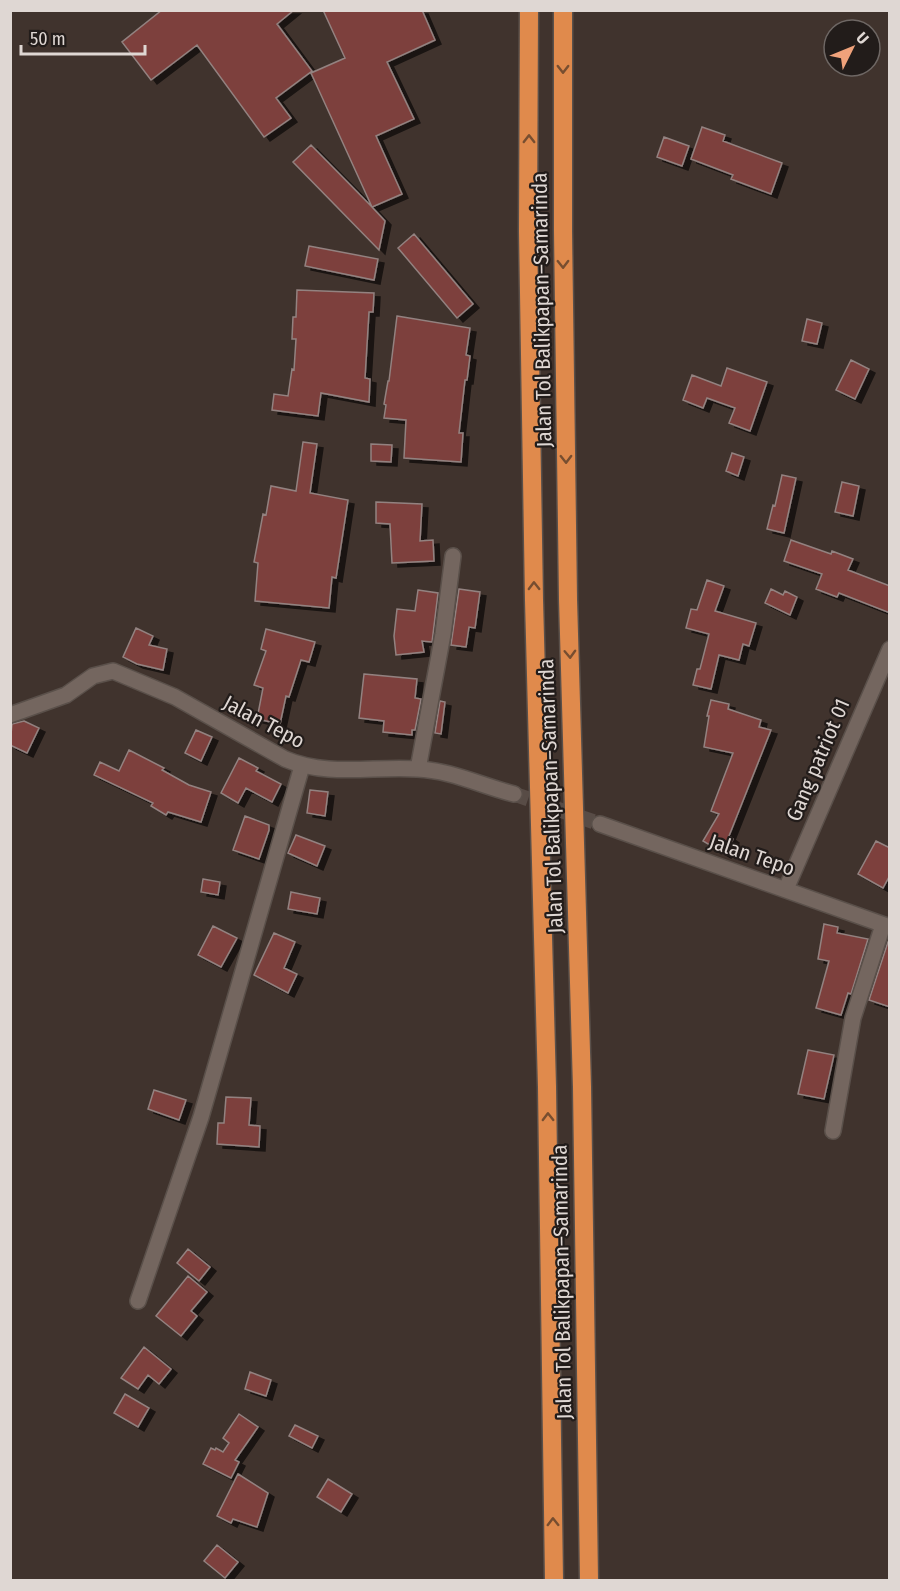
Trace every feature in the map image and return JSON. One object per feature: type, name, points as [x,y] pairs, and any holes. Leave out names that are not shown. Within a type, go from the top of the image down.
[{"type":"highway","name":"Jalan Tol Balikpapan–Samarinda","points":[[529,10],[528,231],[534,600],[547,1087],[554,1581]]},
{"type":"highway","name":"Jalan Tol Balikpapan–Samarinda","points":[[563,10],[563,231],[568,599],[582,1098],[589,1581]]},
{"type":"street","points":[[418,769],[443,634],[453,556]]},
{"type":"street","name":"Gang patriot 01","points":[[786,888],[890,649]]},
{"type":"street","name":"Jalan Tepo","points":[[10,715],[66,694],[93,676],[113,671],[175,697],[285,759],[302,766],[336,770],[418,769],[472,781],[514,794]]},
{"type":"street","points":[[138,1301],[201,1117],[302,766]]},
{"type":"street","name":"Jalan Tepo","points":[[600,824],[786,888],[886,926]]},
{"type":"street","points":[[834,1131],[853,1018],[886,926]]},
{"type":"building","points":[[162,10],[294,10],[277,24],[312,71],[276,98],[291,118],[264,137],[197,45],[151,80],[122,42]]},
{"type":"building","points":[[323,10],[422,10],[435,40],[387,62],[414,119],[376,136],[402,194],[372,207],[311,73],[345,58]]},
{"type":"building","points":[[702,127],[725,135],[723,141],[782,163],[771,194],[731,179],[733,175],[691,159]]},
{"type":"building","points":[[664,137],[689,146],[682,166],[657,157]]},
{"type":"building","points":[[311,145],[385,221],[379,250],[293,162]]},
{"type":"building","points":[[414,234],[473,304],[457,318],[398,248]]},
{"type":"building","points":[[309,246],[378,259],[374,280],[305,266]]},
{"type":"building","points":[[297,290],[374,293],[373,312],[369,312],[365,378],[370,379],[369,402],[321,393],[318,416],[272,410],[274,394],[288,396],[292,369],[294,370],[296,339],[292,339]]},
{"type":"building","points":[[397,316],[470,328],[466,355],[470,356],[459,433],[463,433],[461,462],[404,458],[406,420],[384,418]]},
{"type":"building","points":[[807,319],[822,323],[817,344],[802,341]]},
{"type":"building","points":[[851,360],[869,369],[855,399],[836,390]]},
{"type":"building","points":[[727,368],[767,382],[750,431],[729,423],[735,408],[707,398],[703,408],[683,400],[692,375],[721,386]]},
{"type":"building","points":[[303,442],[317,444],[310,493],[348,500],[336,578],[332,577],[329,608],[255,601],[258,563],[254,562],[271,486],[296,491]]},
{"type":"building","points":[[371,444],[392,445],[391,462],[371,461]]},
{"type":"building","points":[[732,453],[744,457],[738,476],[726,471]]},
{"type":"building","points":[[782,475],[796,478],[784,533],[767,529]]},
{"type":"building","points":[[842,482],[859,486],[853,516],[835,512]]},
{"type":"building","points":[[376,502],[422,504],[420,541],[433,540],[434,561],[392,563],[390,524],[376,523]]},
{"type":"building","points":[[791,540],[853,559],[848,570],[890,586],[890,613],[839,593],[837,597],[816,589],[822,574],[784,561]]},
{"type":"building","points":[[707,580],[724,586],[715,611],[756,623],[749,646],[743,644],[739,660],[719,655],[711,689],[693,685],[697,669],[700,669],[709,634],[686,628],[691,609],[697,610]]},
{"type":"building","points":[[459,589],[480,592],[475,628],[469,627],[466,647],[451,645]]},
{"type":"building","points":[[771,589],[783,595],[785,591],[797,597],[790,615],[765,603]]},
{"type":"building","points":[[418,590],[438,593],[432,642],[422,641],[424,652],[396,655],[394,636],[397,609],[415,611]]},
{"type":"building","points":[[136,628],[153,636],[149,645],[167,649],[163,670],[137,664],[123,657]]},
{"type":"building","points":[[266,629],[315,642],[309,662],[301,660],[289,697],[286,696],[280,724],[257,719],[263,688],[254,685],[266,651],[261,649]]},
{"type":"building","points":[[364,674],[417,679],[415,698],[421,699],[412,735],[383,732],[384,721],[359,718]]},
{"type":"building","points":[[711,700],[729,704],[728,709],[761,720],[759,727],[771,730],[729,836],[733,839],[725,854],[703,841],[719,814],[711,811],[733,753],[704,747]]},
{"type":"building","points":[[440,701],[445,702],[441,734],[435,733]]},
{"type":"building","points":[[24,721],[39,728],[27,753],[10,745],[12,724]]},
{"type":"building","points":[[196,730],[212,737],[201,761],[185,753]]},
{"type":"building","points":[[129,750],[164,768],[162,770],[189,785],[211,792],[201,822],[168,812],[166,815],[151,806],[153,803],[94,775],[100,762],[119,771]]},
{"type":"building","points":[[239,758],[258,768],[256,771],[281,784],[272,802],[246,788],[238,803],[221,793]]},
{"type":"building","points":[[310,790],[328,792],[325,816],[307,813]]},
{"type":"building","points":[[245,816],[269,825],[259,859],[233,850]]},
{"type":"building","points":[[296,835],[325,846],[317,866],[288,853]]},
{"type":"building","points":[[876,841],[890,848],[890,875],[883,888],[858,874]]},
{"type":"building","points":[[203,879],[220,882],[218,895],[201,892]]},
{"type":"building","points":[[291,892],[320,898],[317,914],[288,909]]},
{"type":"building","points":[[824,924],[838,927],[837,933],[868,939],[851,994],[848,993],[841,1015],[816,1008],[829,961],[818,959]]},
{"type":"building","points":[[213,926],[237,938],[221,967],[198,955]]},
{"type":"building","points":[[274,933],[295,942],[284,968],[297,974],[288,993],[254,975]]},
{"type":"building","points":[[888,942],[890,943],[890,1007],[869,1000]]},
{"type":"building","points":[[808,1050],[834,1055],[824,1099],[798,1094]]},
{"type":"building","points":[[154,1090],[186,1100],[179,1120],[148,1109]]},
{"type":"building","points":[[226,1097],[251,1098],[249,1125],[260,1126],[259,1147],[217,1144],[218,1123],[224,1123]]},
{"type":"building","points":[[188,1249],[210,1267],[199,1281],[177,1263]]},
{"type":"building","points":[[188,1276],[207,1292],[191,1311],[197,1316],[181,1336],[156,1316]]},
{"type":"building","points":[[144,1347],[171,1369],[159,1384],[148,1375],[138,1389],[121,1378]]},
{"type":"building","points":[[250,1372],[271,1380],[266,1396],[245,1389]]},
{"type":"building","points":[[125,1394],[149,1408],[138,1427],[114,1413]]},
{"type":"building","points":[[239,1414],[258,1427],[235,1460],[239,1462],[231,1478],[203,1464],[211,1448],[223,1452],[229,1443],[223,1438]]},
{"type":"building","points":[[295,1425],[318,1436],[312,1448],[289,1436]]},
{"type":"building","points":[[238,1474],[268,1493],[257,1527],[233,1519],[231,1523],[217,1516]]},
{"type":"building","points":[[328,1479],[352,1494],[341,1512],[317,1497]]},
{"type":"building","points":[[217,1545],[238,1562],[225,1578],[204,1561]]},
{"type":"tunnel","points":[[514,794],[600,824]]}]
